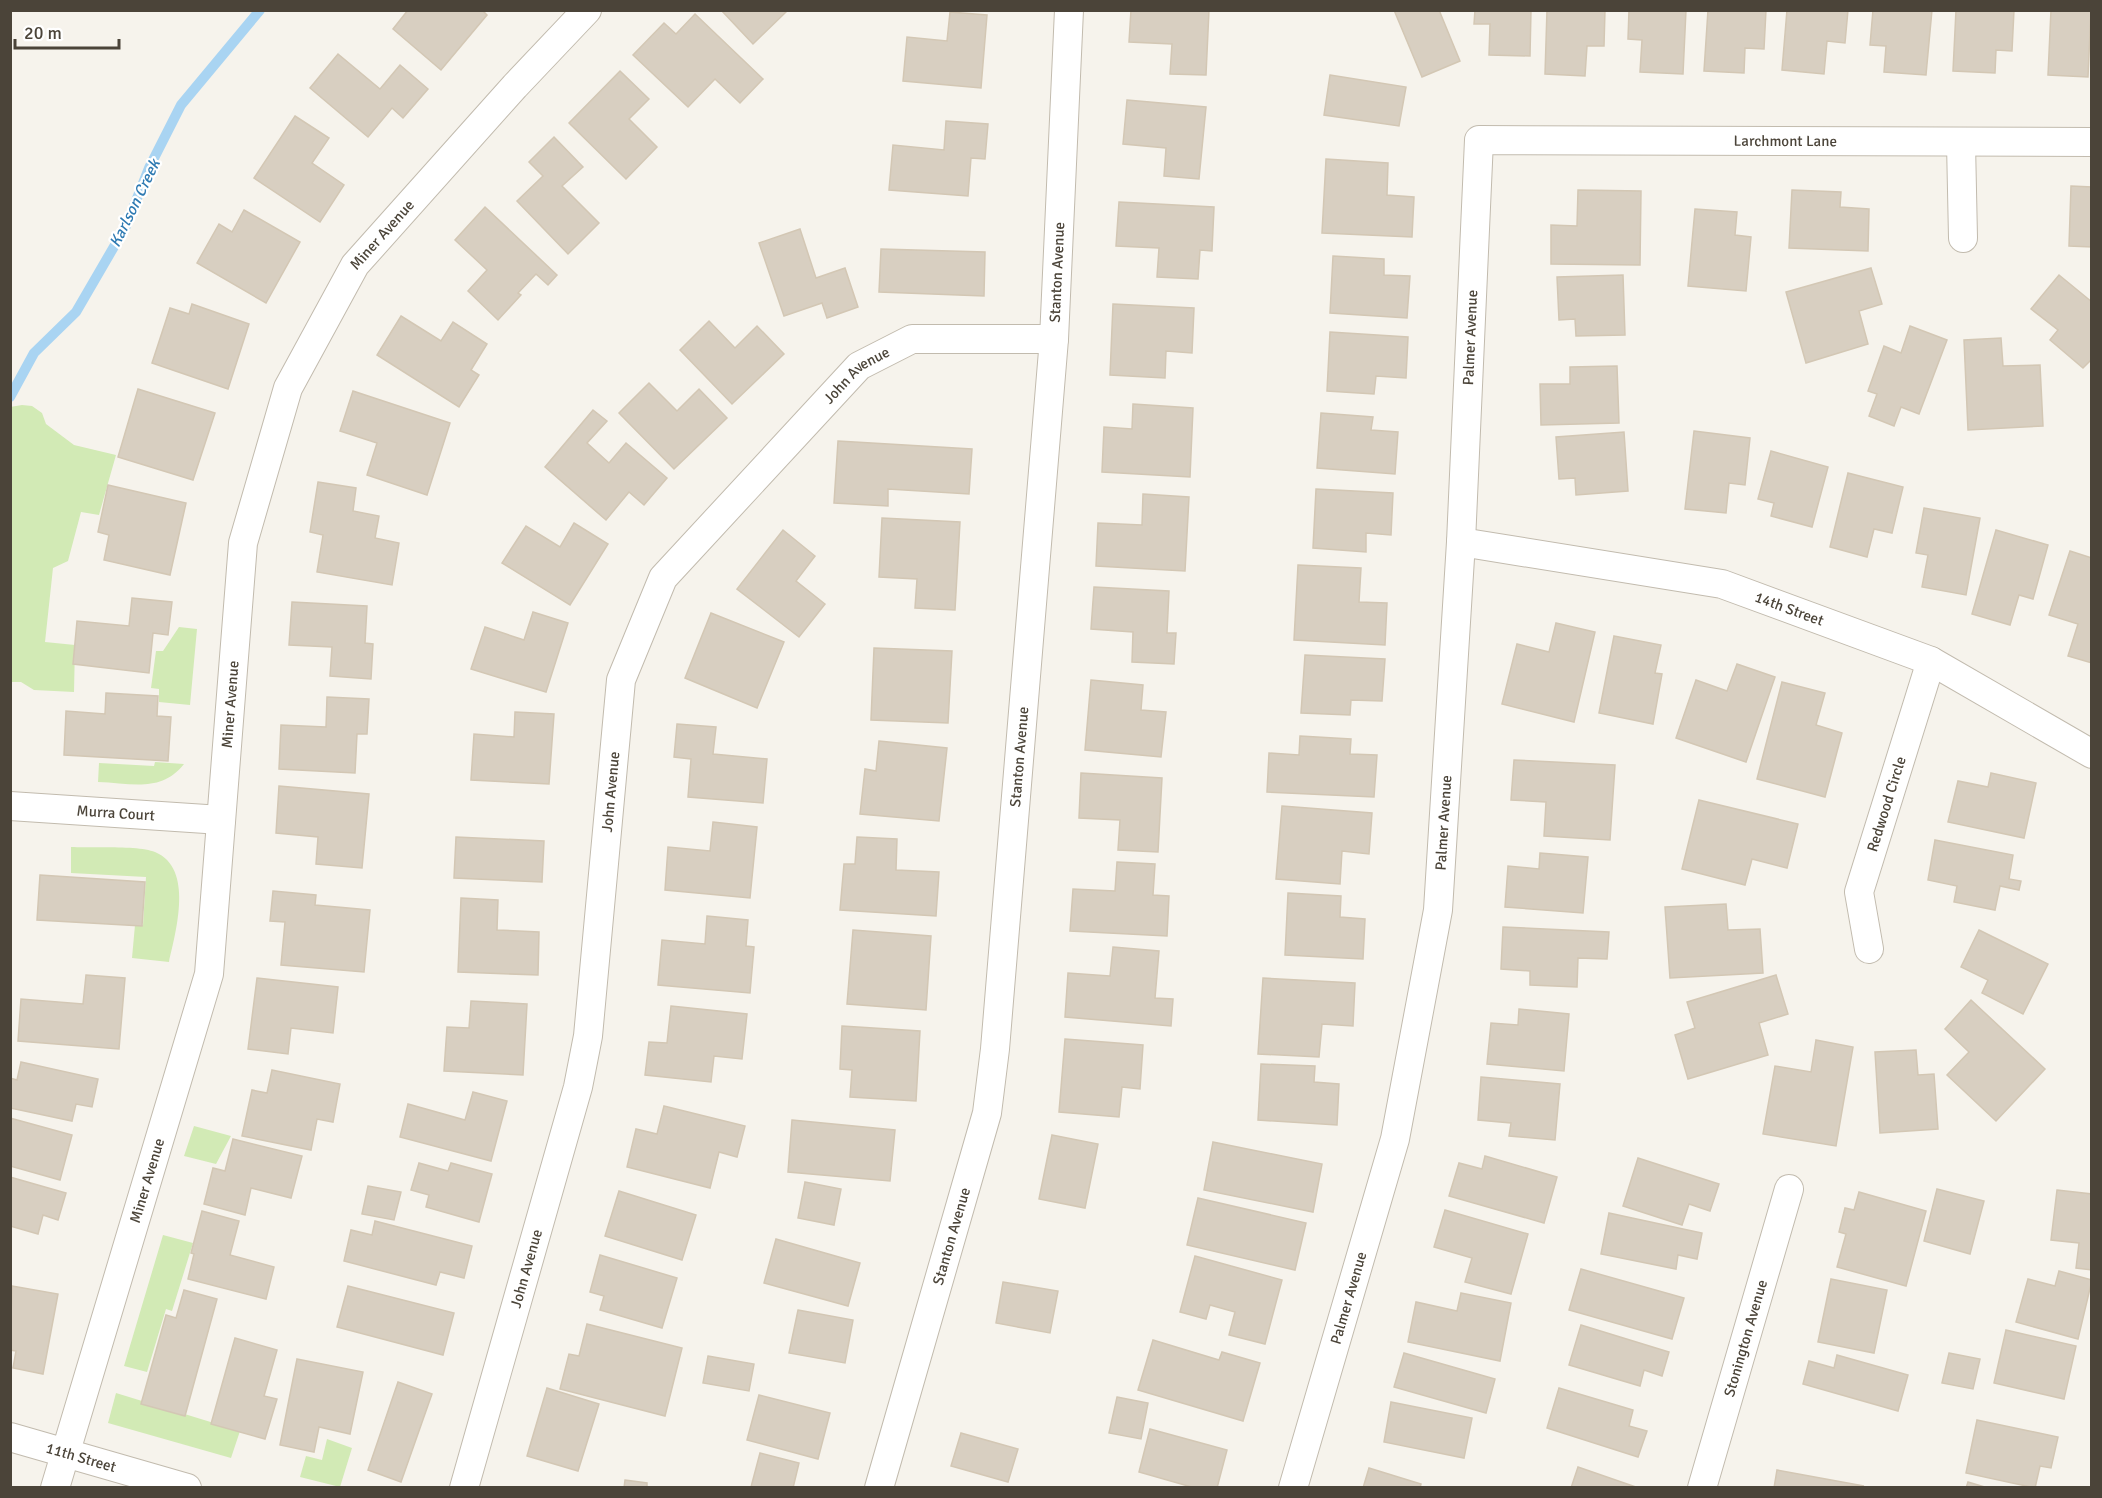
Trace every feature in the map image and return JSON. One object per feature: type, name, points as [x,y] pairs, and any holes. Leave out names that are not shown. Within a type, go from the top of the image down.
[{"type":"street","name":"Miner Avenue","points":[[55,1488],[208,974],[243,543],[288,388],[355,265],[515,86],[587,10]]},
{"type":"street","name":"Stanton Avenue","points":[[879,1488],[987,1113],[996,1037],[1054,339],[1069,10]]},
{"type":"street","name":"Larchmont Lane","points":[[1479,140],[2091,142]]},
{"type":"street","name":"Palmer Avenue","points":[[1293,1488],[1395,1139],[1438,910],[1461,542],[1479,140]]},
{"type":"street","points":[[1961,143],[1963,238]]},
{"type":"street","name":"John Avenue","points":[[464,1488],[578,1087],[588,1036],[621,680],[663,578],[860,366],[912,339],[1054,339]]},
{"type":"street","name":"14th Street","points":[[1461,542],[1722,584],[1930,661],[2091,754]]},
{"type":"street","name":"Redwood Circle","points":[[1869,949],[1859,892],[1930,661]]},
{"type":"street","name":"Murra Court","points":[[10,806],[221,820]]},
{"type":"street","name":"Stonington Avenue","points":[[1702,1488],[1789,1189]]},
{"type":"street","name":"11th Street","points":[[10,1437],[187,1488]]},
{"type":"green space","points":[[32,406],[42,413],[46,424],[74,445],[116,455],[99,515],[81,512],[68,561],[53,568],[45,642],[75,645],[74,692],[34,690],[21,682],[11,682],[10,407]]},
{"type":"green space","points":[[179,627],[197,629],[190,705],[159,702],[159,689],[151,688],[156,651],[163,651]]},
{"type":"green space","points":[[155,762],[184,764],[175,773],[156,783],[98,782],[99,763],[154,766]]},
{"type":"green space","points":[[71,847],[138,848],[155,852],[167,860],[175,872],[179,901],[169,962],[132,958],[135,925],[143,925],[146,877],[71,873]]},
{"type":"green space","points":[[194,1126],[231,1136],[216,1164],[184,1156]]},
{"type":"green space","points":[[163,1235],[193,1243],[172,1311],[166,1309],[147,1372],[124,1366]]},
{"type":"green space","points":[[116,1393],[240,1431],[231,1458],[108,1423]]},
{"type":"green space","points":[[327,1439],[352,1448],[340,1487],[300,1477],[306,1456],[322,1460]]},
{"type":"building","points":[[408,10],[482,10],[487,15],[441,70],[393,29]]},
{"type":"building","points":[[721,10],[788,10],[753,44]]},
{"type":"building","points":[[1131,10],[1209,10],[1206,75],[1170,74],[1172,44],[1129,42]]},
{"type":"building","points":[[1394,10],[1439,10],[1460,61],[1422,77]]},
{"type":"building","points":[[1475,10],[1531,10],[1530,56],[1489,55],[1490,24],[1474,24]]},
{"type":"building","points":[[1547,10],[1605,10],[1604,46],[1587,46],[1585,76],[1545,74]]},
{"type":"building","points":[[1629,10],[1686,10],[1683,74],[1640,72],[1642,40],[1628,39]]},
{"type":"building","points":[[1708,10],[1766,10],[1764,49],[1745,48],[1744,73],[1704,71]]},
{"type":"building","points":[[1787,10],[1848,10],[1845,43],[1827,41],[1824,74],[1782,70]]},
{"type":"building","points":[[1873,10],[1932,10],[1926,75],[1884,72],[1886,46],[1870,45]]},
{"type":"building","points":[[1956,10],[2014,10],[2012,51],[1996,50],[1995,73],[1953,71]]},
{"type":"building","points":[[2051,10],[2091,10],[2088,77],[2048,75]]},
{"type":"building","points":[[950,12],[987,15],[981,88],[903,81],[907,37],[947,41]]},
{"type":"building","points":[[695,14],[763,79],[740,103],[715,79],[688,107],[633,55],[664,23],[676,34]]},
{"type":"building","points":[[338,54],[380,89],[400,65],[428,89],[403,118],[392,108],[368,137],[310,88]]},
{"type":"building","points":[[620,71],[649,99],[629,119],[657,147],[626,179],[569,123]]},
{"type":"building","points":[[1330,75],[1406,87],[1399,126],[1324,115]]},
{"type":"building","points":[[1127,100],[1206,107],[1199,179],[1164,176],[1166,148],[1123,144]]},
{"type":"building","points":[[295,116],[329,138],[312,163],[344,185],[320,222],[254,178]]},
{"type":"building","points":[[946,121],[988,124],[985,159],[971,158],[968,196],[889,190],[893,145],[944,150]]},
{"type":"building","points":[[554,137],[583,167],[562,186],[599,223],[568,254],[517,201],[543,176],[529,162]]},
{"type":"building","points":[[1326,159],[1388,163],[1387,195],[1414,197],[1412,237],[1322,233]]},
{"type":"building","points":[[2071,186],[2092,187],[2092,247],[2069,246]]},
{"type":"building","points":[[1578,190],[1641,191],[1640,265],[1551,264],[1551,225],[1577,226]]},
{"type":"building","points":[[1792,190],[1841,192],[1840,207],[1869,209],[1868,251],[1789,248]]},
{"type":"building","points":[[1119,202],[1214,207],[1212,251],[1200,250],[1198,279],[1157,277],[1159,248],[1116,246]]},
{"type":"building","points":[[485,207],[557,275],[548,285],[536,274],[518,293],[521,295],[498,320],[468,291],[487,270],[455,240]]},
{"type":"building","points":[[1695,209],[1737,212],[1735,235],[1751,237],[1746,291],[1688,286]]},
{"type":"building","points":[[244,210],[300,242],[266,303],[197,263],[219,224],[232,232]]},
{"type":"building","points":[[800,229],[816,278],[845,268],[858,307],[827,318],[822,303],[784,316],[759,243]]},
{"type":"building","points":[[881,249],[985,252],[984,296],[879,292]]},
{"type":"building","points":[[1333,256],[1384,259],[1384,275],[1410,276],[1407,318],[1330,313]]},
{"type":"building","points":[[1871,268],[1882,304],[1859,311],[1868,344],[1806,363],[1786,292]]},
{"type":"building","points":[[1623,275],[1625,335],[1576,336],[1575,319],[1559,320],[1557,277]]},
{"type":"building","points":[[2059,275],[2092,302],[2092,359],[2083,368],[2050,340],[2058,330],[2031,309]]},
{"type":"building","points":[[192,304],[249,324],[228,389],[152,363],[170,308],[189,314]]},
{"type":"building","points":[[1113,304],[1194,308],[1192,353],[1166,351],[1165,378],[1110,375]]},
{"type":"building","points":[[401,316],[441,341],[453,322],[487,344],[471,370],[479,375],[459,407],[377,355]]},
{"type":"building","points":[[709,321],[735,348],[757,326],[784,354],[732,404],[680,350]]},
{"type":"building","points":[[1910,326],[1947,340],[1919,414],[1901,407],[1894,426],[1869,416],[1877,394],[1868,391],[1884,346],[1901,353]]},
{"type":"building","points":[[1330,332],[1408,337],[1406,378],[1376,376],[1374,394],[1327,391]]},
{"type":"building","points":[[2001,338],[2003,366],[2040,365],[2043,426],[1968,430],[1964,340]]},
{"type":"building","points":[[1617,366],[1619,423],[1541,425],[1540,384],[1570,384],[1570,367]]},
{"type":"building","points":[[649,383],[677,411],[699,389],[727,418],[674,469],[619,413]]},
{"type":"building","points":[[138,389],[215,413],[193,480],[118,457]]},
{"type":"building","points":[[353,391],[450,423],[427,495],[367,475],[377,443],[340,431]]},
{"type":"building","points":[[1133,404],[1193,408],[1190,477],[1102,472],[1104,427],[1132,429]]},
{"type":"building","points":[[593,410],[607,421],[587,443],[609,463],[626,443],[667,478],[644,505],[629,492],[606,520],[545,467]]},
{"type":"building","points":[[1321,413],[1373,417],[1371,430],[1398,432],[1395,474],[1317,468]]},
{"type":"building","points":[[1694,431],[1750,438],[1745,485],[1729,483],[1726,513],[1685,509]]},
{"type":"building","points":[[1624,432],[1628,491],[1576,495],[1575,478],[1559,479],[1556,437]]},
{"type":"building","points":[[838,441],[972,449],[969,494],[888,489],[888,506],[834,503]]},
{"type":"building","points":[[1771,451],[1828,467],[1812,527],[1771,516],[1774,503],[1758,499]]},
{"type":"building","points":[[1848,473],[1903,487],[1892,533],[1874,529],[1867,557],[1830,547]]},
{"type":"building","points":[[318,482],[356,488],[353,511],[379,516],[375,538],[399,543],[392,585],[317,572],[323,535],[310,532]]},
{"type":"building","points":[[108,485],[186,503],[170,575],[104,560],[109,535],[98,532]]},
{"type":"building","points":[[1316,489],[1393,493],[1391,535],[1366,533],[1366,552],[1313,548]]},
{"type":"building","points":[[1143,494],[1189,497],[1185,571],[1096,566],[1098,523],[1142,525]]},
{"type":"building","points":[[1924,508],[1980,518],[1966,595],[1922,587],[1928,555],[1916,553]]},
{"type":"building","points":[[882,518],[960,522],[955,610],[915,608],[917,579],[879,577]]},
{"type":"building","points":[[574,523],[608,544],[570,605],[502,563],[526,526],[560,547]]},
{"type":"building","points":[[783,530],[815,556],[796,581],[825,604],[799,637],[737,589]]},
{"type":"building","points":[[1996,530],[2048,545],[2033,599],[2019,595],[2010,625],[1972,614]]},
{"type":"building","points":[[2070,551],[2092,558],[2092,663],[2068,656],[2078,624],[2049,615]]},
{"type":"building","points":[[1298,565],[1361,568],[1359,602],[1387,603],[1385,645],[1294,640]]},
{"type":"building","points":[[1094,587],[1169,591],[1167,633],[1176,633],[1174,664],[1132,662],[1133,632],[1091,629]]},
{"type":"building","points":[[132,598],[172,602],[168,635],[153,633],[149,673],[73,664],[77,621],[129,626]]},
{"type":"building","points":[[292,602],[367,606],[365,643],[373,644],[371,679],[330,676],[332,647],[289,645]]},
{"type":"building","points":[[533,612],[568,623],[546,692],[471,669],[485,627],[524,640]]},
{"type":"building","points":[[711,613],[784,642],[757,708],[685,678]]},
{"type":"building","points":[[1556,623],[1595,632],[1574,722],[1502,704],[1517,644],[1549,652]]},
{"type":"building","points":[[1614,636],[1661,645],[1655,673],[1662,674],[1653,724],[1599,713]]},
{"type":"building","points":[[874,648],[952,651],[948,723],[871,720]]},
{"type":"building","points":[[1305,655],[1385,659],[1382,701],[1351,700],[1350,715],[1301,713]]},
{"type":"building","points":[[1737,664],[1775,677],[1746,762],[1676,738],[1696,680],[1727,691]]},
{"type":"building","points":[[1091,680],[1143,685],[1141,710],[1166,712],[1161,757],[1085,750]]},
{"type":"building","points":[[1782,682],[1825,693],[1816,725],[1842,733],[1825,797],[1757,779]]},
{"type":"building","points":[[106,693],[158,696],[157,716],[171,717],[168,761],[64,755],[66,711],[105,714]]},
{"type":"building","points":[[327,697],[369,699],[367,734],[357,734],[355,773],[279,769],[281,725],[326,727]]},
{"type":"building","points":[[515,712],[554,714],[549,784],[471,780],[474,734],[514,737]]},
{"type":"building","points":[[677,724],[716,727],[713,754],[767,759],[763,803],[688,797],[691,759],[674,757]]},
{"type":"building","points":[[1300,736],[1351,739],[1350,754],[1377,755],[1374,797],[1267,792],[1269,753],[1299,755]]},
{"type":"building","points":[[879,741],[947,748],[939,821],[860,814],[865,769],[876,771]]},
{"type":"building","points":[[1514,760],[1615,765],[1610,840],[1544,836],[1546,802],[1511,800]]},
{"type":"building","points":[[1081,773],[1162,778],[1158,852],[1118,850],[1120,820],[1079,818]]},
{"type":"building","points":[[1991,773],[2036,783],[2024,838],[1948,822],[1958,781],[1988,787]]},
{"type":"building","points":[[279,786],[369,794],[362,868],[316,864],[318,837],[276,833]]},
{"type":"building","points":[[1699,800],[1798,824],[1787,868],[1752,859],[1745,885],[1682,869]]},
{"type":"building","points":[[1282,806],[1372,813],[1369,854],[1342,851],[1340,884],[1276,879]]},
{"type":"building","points":[[713,822],[757,827],[750,898],[665,890],[668,847],[710,851]]},
{"type":"building","points":[[456,837],[544,841],[542,882],[454,878]]},
{"type":"building","points":[[857,837],[897,839],[896,870],[939,872],[936,916],[840,910],[844,864],[855,864]]},
{"type":"building","points":[[1935,840],[2013,855],[2009,879],[2021,881],[2019,890],[2000,886],[1995,910],[1954,902],[1957,886],[1928,880]]},
{"type":"building","points":[[1540,853],[1588,857],[1583,913],[1505,907],[1508,866],[1539,869]]},
{"type":"building","points":[[1117,862],[1155,864],[1153,895],[1169,896],[1167,936],[1070,931],[1073,889],[1115,891]]},
{"type":"building","points":[[40,875],[145,882],[142,926],[37,920]]},
{"type":"building","points":[[273,891],[316,895],[315,905],[370,910],[364,972],[281,965],[285,922],[270,921]]},
{"type":"building","points":[[1288,893],[1341,896],[1340,917],[1365,919],[1363,959],[1285,955]]},
{"type":"building","points":[[461,898],[498,900],[497,930],[539,932],[538,975],[458,972]]},
{"type":"building","points":[[1726,904],[1728,930],[1760,929],[1763,973],[1670,978],[1665,907]]},
{"type":"building","points":[[707,916],[748,920],[746,946],[754,947],[750,993],[658,985],[662,940],[705,944]]},
{"type":"building","points":[[1503,927],[1609,932],[1607,959],[1578,958],[1577,987],[1530,985],[1530,971],[1501,969]]},
{"type":"building","points":[[853,930],[931,936],[926,1010],[847,1004]]},
{"type":"building","points":[[1979,930],[2048,964],[2023,1014],[1982,993],[1988,980],[1961,967]]},
{"type":"building","points":[[1113,947],[1159,951],[1155,998],[1173,999],[1171,1026],[1065,1017],[1068,973],[1110,976]]},
{"type":"building","points":[[86,975],[125,978],[119,1049],[18,1041],[21,999],[83,1004]]},
{"type":"building","points":[[1776,975],[1788,1014],[1759,1023],[1768,1055],[1688,1079],[1675,1035],[1695,1028],[1687,1002]]},
{"type":"building","points":[[257,978],[338,987],[333,1033],[291,1028],[288,1054],[248,1049]]},
{"type":"building","points":[[1263,978],[1355,983],[1353,1026],[1322,1024],[1319,1057],[1258,1054]]},
{"type":"building","points":[[1971,1000],[2045,1069],[1996,1121],[1947,1075],[1969,1052],[1945,1029]]},
{"type":"building","points":[[471,1001],[527,1004],[523,1075],[444,1071],[447,1027],[469,1028]]},
{"type":"building","points":[[671,1006],[747,1014],[742,1059],[714,1056],[711,1082],[645,1075],[649,1042],[667,1043]]},
{"type":"building","points":[[1519,1009],[1569,1014],[1564,1071],[1487,1064],[1491,1023],[1518,1025]]},
{"type":"building","points":[[842,1026],[920,1031],[916,1101],[850,1097],[852,1070],[840,1069]]},
{"type":"building","points":[[1065,1039],[1143,1045],[1140,1089],[1122,1087],[1119,1117],[1059,1112]]},
{"type":"building","points":[[1816,1040],[1853,1047],[1836,1146],[1763,1134],[1775,1066],[1811,1072]]},
{"type":"building","points":[[1916,1050],[1918,1075],[1934,1074],[1938,1129],[1880,1133],[1875,1052]]},
{"type":"building","points":[[21,1062],[98,1079],[92,1107],[76,1104],[72,1121],[10,1108],[10,1078],[17,1080]]},
{"type":"building","points":[[1261,1064],[1315,1066],[1314,1082],[1339,1084],[1337,1125],[1258,1120]]},
{"type":"building","points":[[272,1070],[340,1084],[333,1122],[317,1119],[311,1150],[242,1136],[252,1090],[267,1093]]},
{"type":"building","points":[[1481,1077],[1560,1084],[1555,1140],[1509,1136],[1511,1123],[1478,1120]]},
{"type":"building","points":[[473,1092],[507,1101],[491,1161],[400,1137],[408,1104],[465,1120]]},
{"type":"building","points":[[664,1106],[745,1126],[737,1157],[719,1152],[710,1188],[627,1167],[636,1129],[657,1134]]},
{"type":"building","points":[[10,1118],[72,1135],[60,1180],[10,1166]]},
{"type":"building","points":[[792,1120],[895,1130],[890,1181],[788,1172]]},
{"type":"building","points":[[1052,1135],[1098,1144],[1085,1208],[1039,1199]]},
{"type":"building","points":[[233,1139],[302,1156],[291,1198],[251,1188],[245,1215],[204,1204],[213,1168],[225,1171]]},
{"type":"building","points":[[1213,1142],[1322,1164],[1313,1212],[1204,1190]]},
{"type":"building","points":[[1485,1156],[1557,1177],[1544,1223],[1449,1196],[1459,1163],[1482,1169]]},
{"type":"building","points":[[1638,1158],[1719,1184],[1710,1211],[1689,1204],[1682,1225],[1623,1206]]},
{"type":"building","points":[[419,1163],[448,1171],[451,1163],[492,1174],[479,1222],[426,1207],[429,1195],[411,1190]]},
{"type":"building","points":[[10,1177],[66,1193],[58,1220],[43,1215],[38,1234],[10,1226]]},
{"type":"building","points":[[805,1182],[841,1189],[834,1225],[798,1218]]},
{"type":"building","points":[[368,1186],[401,1192],[394,1220],[362,1214]]},
{"type":"building","points":[[1937,1189],[1984,1201],[1970,1254],[1924,1241]]},
{"type":"building","points":[[2057,1190],[2092,1194],[2092,1270],[2076,1268],[2079,1243],[2051,1240]]},
{"type":"building","points":[[619,1191],[696,1215],[682,1260],[605,1236]]},
{"type":"building","points":[[1859,1192],[1926,1211],[1906,1286],[1837,1267],[1846,1234],[1839,1232],[1845,1208],[1854,1210]]},
{"type":"building","points":[[1198,1198],[1306,1223],[1295,1270],[1187,1245]]},
{"type":"building","points":[[1445,1210],[1528,1234],[1511,1294],[1465,1282],[1472,1258],[1434,1247]]},
{"type":"building","points":[[202,1211],[239,1221],[230,1255],[274,1267],[266,1299],[188,1279],[194,1254],[191,1253]]},
{"type":"building","points":[[1609,1213],[1702,1233],[1697,1259],[1678,1255],[1676,1269],[1601,1254]]},
{"type":"building","points":[[375,1221],[472,1246],[464,1278],[440,1272],[436,1285],[344,1261],[351,1230],[372,1235]]},
{"type":"building","points":[[776,1239],[860,1263],[848,1306],[764,1283]]},
{"type":"building","points":[[600,1255],[677,1278],[662,1328],[600,1310],[604,1296],[590,1292]]},
{"type":"building","points":[[1195,1256],[1282,1280],[1265,1344],[1229,1335],[1235,1312],[1210,1305],[1206,1319],[1180,1312]]},
{"type":"building","points":[[1581,1269],[1684,1298],[1672,1339],[1569,1310]]},
{"type":"building","points":[[2059,1271],[2092,1280],[2078,1339],[2016,1322],[2028,1279],[2055,1286]]},
{"type":"building","points":[[1831,1279],[1887,1290],[1874,1353],[1818,1342]]},
{"type":"building","points":[[1003,1282],[1058,1291],[1050,1333],[996,1323]]},
{"type":"building","points":[[12,1286],[58,1294],[43,1374],[13,1368],[16,1351],[10,1350]]},
{"type":"building","points":[[348,1286],[454,1313],[443,1355],[337,1327]]},
{"type":"building","points":[[184,1290],[217,1299],[185,1416],[141,1404],[166,1315],[176,1318]]},
{"type":"building","points":[[1461,1293],[1511,1303],[1500,1361],[1408,1342],[1416,1302],[1457,1311]]},
{"type":"building","points":[[798,1310],[853,1320],[845,1363],[789,1353]]},
{"type":"building","points":[[587,1324],[682,1348],[665,1416],[560,1389],[569,1354],[579,1356]]},
{"type":"building","points":[[1581,1325],[1669,1352],[1662,1376],[1644,1370],[1640,1386],[1569,1365]]},
{"type":"building","points":[[2006,1330],[2076,1346],[2064,1399],[1994,1383]]},
{"type":"building","points":[[235,1338],[277,1350],[264,1396],[277,1399],[265,1439],[211,1424]]},
{"type":"building","points":[[1153,1340],[1219,1360],[1222,1352],[1260,1363],[1243,1421],[1138,1390]]},
{"type":"building","points":[[1404,1353],[1495,1379],[1486,1413],[1394,1387]]},
{"type":"building","points":[[1949,1353],[1980,1359],[1973,1389],[1942,1383]]},
{"type":"building","points":[[1837,1355],[1908,1375],[1898,1411],[1803,1384],[1809,1361],[1834,1368]]},
{"type":"building","points":[[708,1356],[754,1364],[749,1391],[703,1383]]},
{"type":"building","points":[[297,1359],[363,1372],[350,1434],[319,1427],[314,1452],[280,1445]]},
{"type":"building","points":[[398,1382],[432,1394],[401,1482],[368,1470]]},
{"type":"building","points":[[547,1388],[599,1404],[578,1471],[527,1456]]},
{"type":"building","points":[[1559,1388],[1633,1410],[1629,1426],[1647,1431],[1638,1457],[1547,1428]]},
{"type":"building","points":[[759,1395],[830,1413],[818,1459],[747,1440]]},
{"type":"building","points":[[1117,1397],[1148,1403],[1141,1439],[1109,1433]]},
{"type":"building","points":[[1391,1402],[1472,1418],[1464,1458],[1384,1442]]},
{"type":"building","points":[[1977,1420],[2058,1437],[2051,1468],[2040,1466],[2035,1488],[1966,1473]]},
{"type":"building","points":[[1150,1429],[1227,1450],[1217,1488],[1195,1488],[1139,1472]]},
{"type":"building","points":[[961,1433],[1018,1449],[1008,1482],[951,1466]]},
{"type":"building","points":[[760,1453],[799,1463],[793,1488],[751,1487]]},
{"type":"building","points":[[1578,1467],[1636,1487],[1636,1488],[1571,1488]]},
{"type":"building","points":[[1369,1468],[1421,1484],[1420,1488],[1363,1488]]},
{"type":"building","points":[[1777,1470],[1864,1486],[1774,1488]]},
{"type":"building","points":[[625,1480],[647,1483],[647,1488],[624,1488]]},
{"type":"building","points":[[1968,1482],[1988,1488],[1966,1488]]},
{"type":"waterway","name":"Karlson Creek","points":[[10,397],[34,353],[76,312],[126,226],[149,168],[181,105],[260,10]]}]
